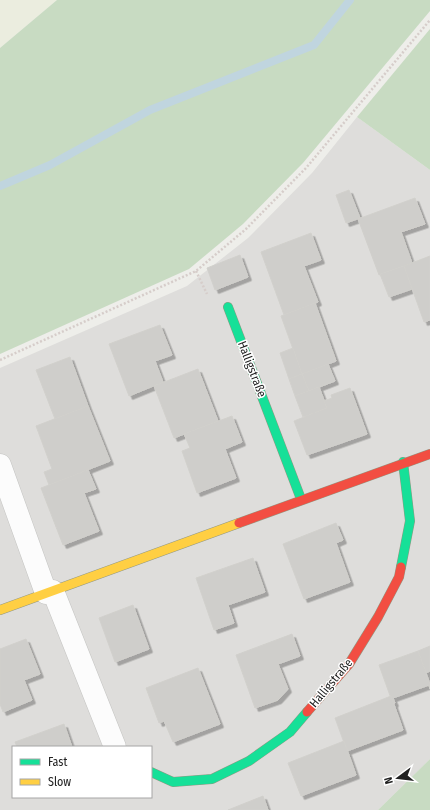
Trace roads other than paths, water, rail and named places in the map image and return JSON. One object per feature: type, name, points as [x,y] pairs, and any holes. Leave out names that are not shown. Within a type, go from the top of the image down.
[{"type":"street","name":"Halligstraße","points":[[228,307],[301,499]]},
{"type":"street","points":[[0,610],[301,499],[403,462],[430,454]]},
{"type":"street","name":"Halligstraße","points":[[152,772],[173,782],[212,779],[249,761],[290,732],[349,664],[378,617],[399,577],[410,521],[403,462]]},
{"type":"street","points":[[0,466],[49,592],[115,746]]},
{"type":"waterway","points":[[0,186],[50,165],[150,110],[314,45],[350,0]]}]
